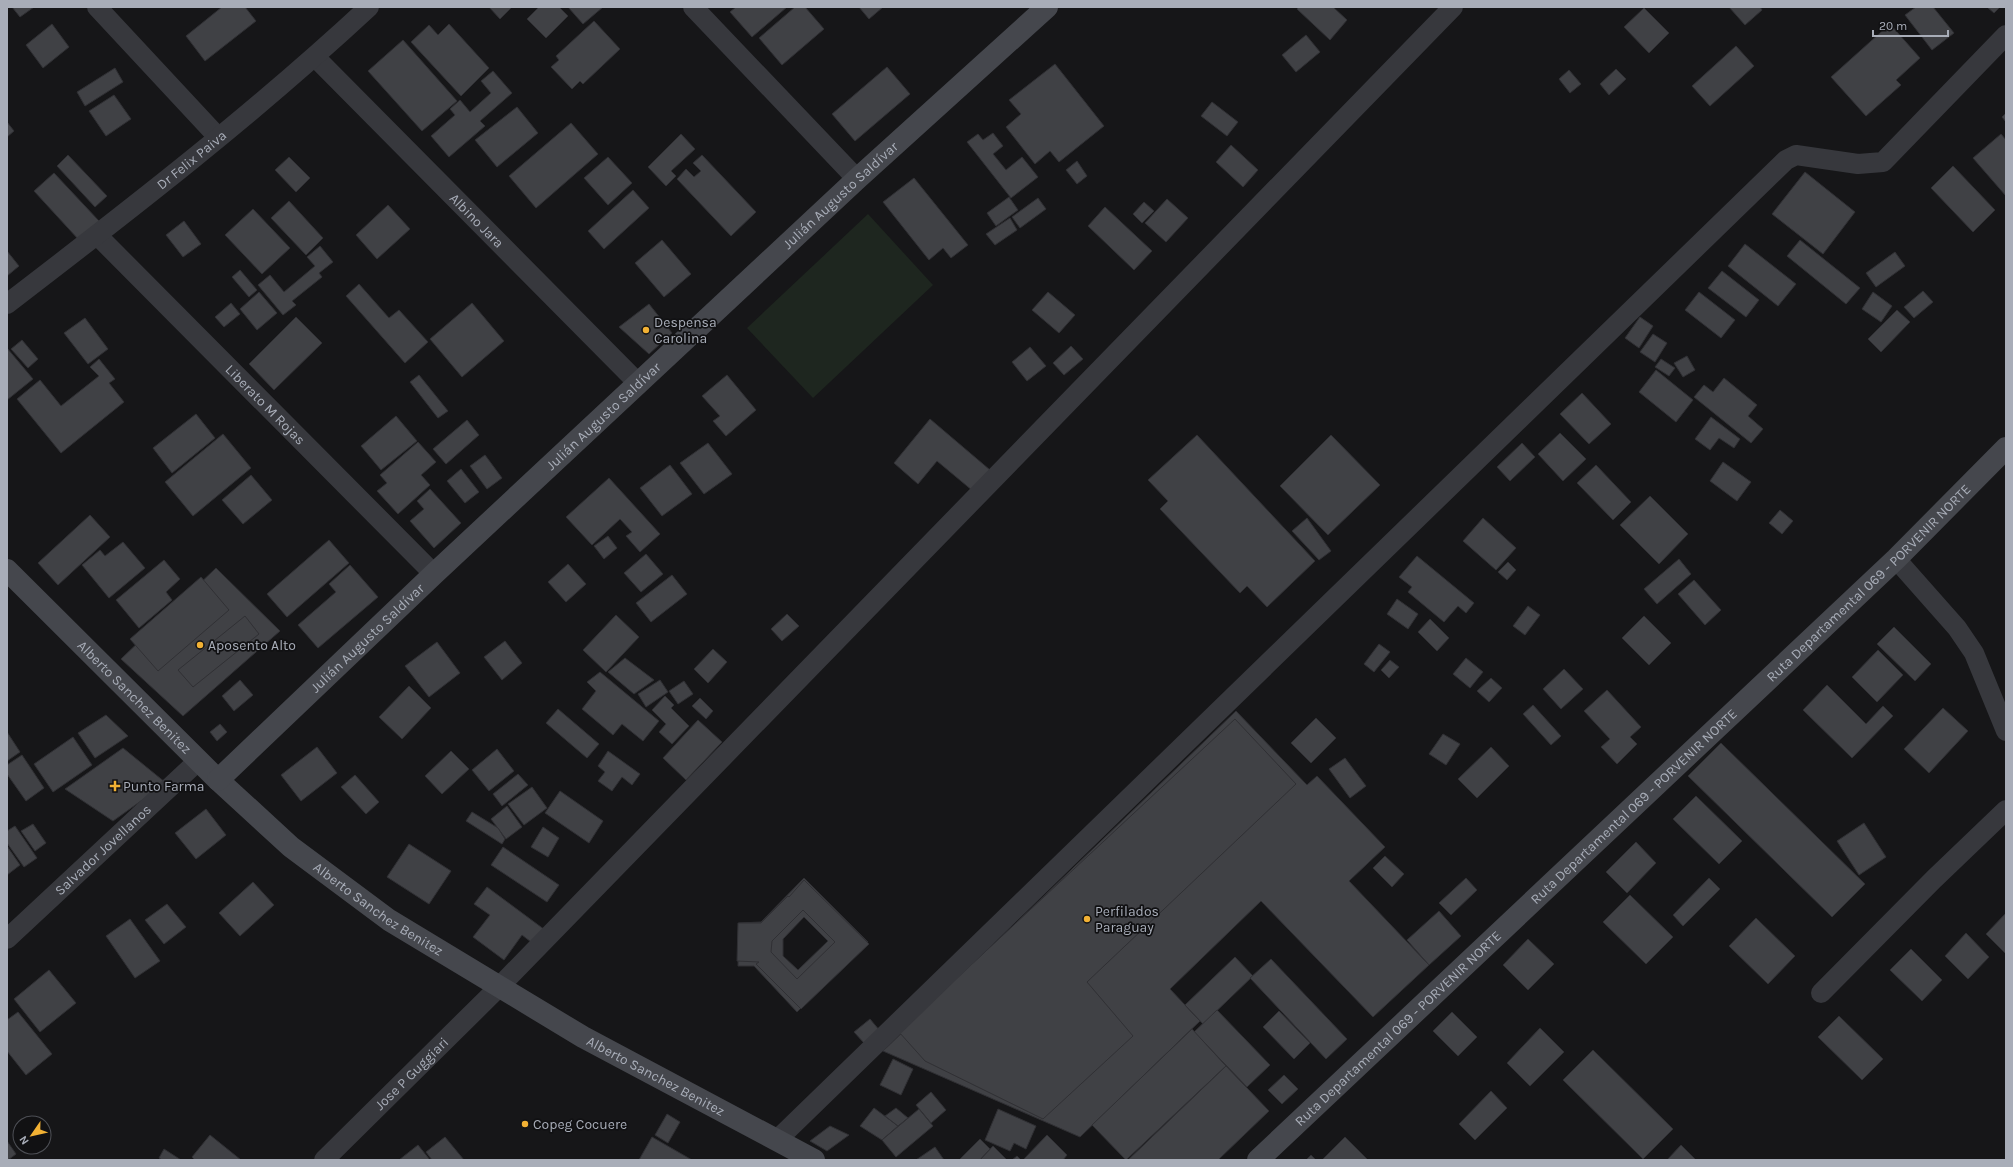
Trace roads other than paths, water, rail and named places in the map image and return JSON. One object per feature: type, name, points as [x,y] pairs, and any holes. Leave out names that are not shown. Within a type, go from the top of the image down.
[{"type":"street","points":[[97,7],[218,137]]},
{"type":"street","name":"Dr Felix Paiva","points":[[7,304],[97,235],[218,137],[316,56],[369,7]]},
{"type":"street","points":[[693,7],[857,179]]},
{"type":"street","name":"Jose P Guggiari","points":[[324,1160],[499,987],[1453,7]]},
{"type":"street","name":"Julián Augusto Saldívar","points":[[218,780],[434,574],[1040,9]]},
{"type":"street","points":[[777,1140],[1786,160],[1796,155],[1858,164],[1884,162],[2006,35]]},
{"type":"street","name":"Albino Jara","points":[[316,56],[638,383]]},
{"type":"street","name":"Liberato M Rojas","points":[[97,235],[434,574]]},
{"type":"street","name":"Ruta Departamental 069 - PORVENIR NORTE","points":[[1258,1160],[1896,559],[2006,448]]},
{"type":"street","points":[[1896,559],[1957,628],[1974,653],[2006,731]]},
{"type":"street","name":"Alberto Sanchez Benitez","points":[[7,570],[198,761],[291,847],[389,920],[583,1037],[814,1160]]},
{"type":"street","name":"Salvador Jovellanos","points":[[7,939],[198,761]]},
{"type":"street","points":[[1821,993],[1934,879],[2006,810]]},
{"type":"place","name":"Despensa Carolina","points":[[646,330]]},
{"type":"place","name":"Aposento Alto","points":[[200,645]]},
{"type":"place","name":"Punto Farma","points":[[115,786]]},
{"type":"place","name":"Perfilados Paraguay","points":[[1087,919]]},
{"type":"place","name":"Copeg Cocuere","points":[[525,1124]]}]
